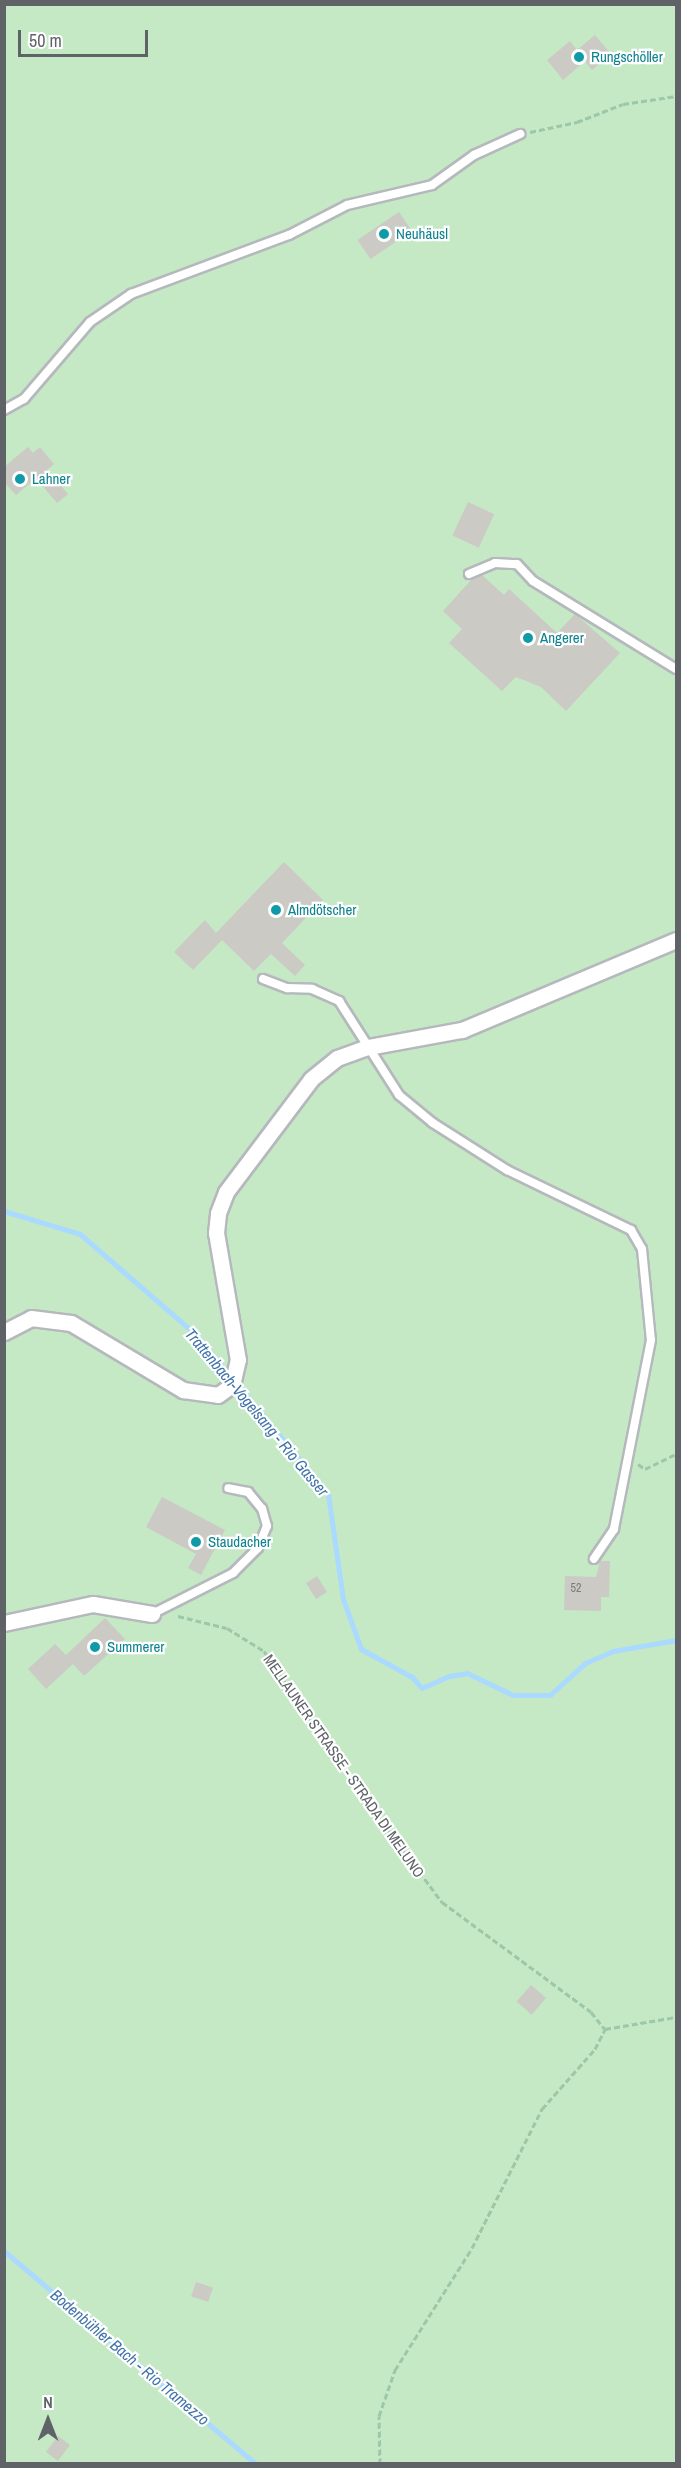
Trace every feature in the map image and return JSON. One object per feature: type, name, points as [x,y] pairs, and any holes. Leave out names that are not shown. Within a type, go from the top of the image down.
[{"type":"street","points":[[4,1332],[31,1318],[71,1323],[183,1390],[218,1395],[232,1385],[237,1367],[216,1233],[226,1192],[311,1079],[338,1058],[368,1047],[462,1030],[676,940]]},
{"type":"street","points":[[4,1623],[93,1604],[152,1614]]},
{"type":"lane","points":[[4,410],[24,399],[90,322],[131,294],[289,235],[347,205],[432,184],[492,145],[520,134]]},
{"type":"lane","points":[[469,574],[495,563],[518,564],[534,581],[676,669]]},
{"type":"lane","points":[[263,979],[287,988],[312,989],[339,1001],[399,1095],[433,1123],[507,1170],[631,1230],[642,1249],[651,1340],[630,1456],[617,1499],[614,1529],[594,1559]]},
{"type":"lane","points":[[152,1614],[233,1573],[258,1548],[267,1526],[262,1509],[248,1492],[228,1488]]},
{"type":"path","points":[[520,134],[577,122],[623,104],[676,96]]},
{"type":"path","points":[[630,1456],[645,1469],[676,1454]]},
{"type":"path","name":"MELLAUNER STRASSE - STRADA DI MELUNO","points":[[152,1614],[198,1618],[227,1629],[264,1651],[339,1763],[442,1902],[591,2012],[605,2029]]},
{"type":"path","points":[[380,2463],[379,2416],[395,2370],[472,2248],[543,2109],[595,2049],[605,2029],[676,2016]]},
{"type":"green space","points":[[5,5],[676,5],[676,2464],[5,2464]]},
{"type":"building","name":"Rungschöller","points":[[595,35],[611,54],[592,70],[585,61],[563,80],[547,60],[570,41],[577,50]]},
{"type":"building","name":"Neuhäusl","points":[[399,212],[412,231],[370,259],[358,240]]},
{"type":"building","name":"Lahner","points":[[28,447],[33,453],[40,447],[54,464],[47,470],[68,494],[57,503],[36,478],[16,495],[4,482],[4,467]]},
{"type":"building","points":[[468,502],[494,514],[479,548],[452,536]]},
{"type":"building","name":"Angerer","points":[[482,575],[504,595],[509,589],[557,633],[575,614],[620,653],[566,711],[541,687],[516,677],[502,691],[449,643],[462,629],[443,611],[472,579]]},
{"type":"building","name":"Almdötscher","points":[[284,862],[323,900],[282,943],[305,965],[295,976],[271,954],[254,971],[222,940],[193,970],[174,952],[205,920],[216,933]]},
{"type":"building","name":"Staudacher","points":[[162,1497],[225,1530],[201,1575],[188,1568],[196,1554],[146,1527]]},
{"type":"building","points":[[600,1561],[610,1561],[609,1597],[601,1597],[601,1611],[564,1610],[565,1576],[596,1577]]},
{"type":"building","points":[[317,1576],[327,1592],[316,1599],[306,1583]]},
{"type":"building","name":"Summerer","points":[[105,1618],[125,1639],[84,1676],[73,1664],[46,1689],[28,1669],[55,1644],[66,1655]]},
{"type":"building","points":[[531,1985],[546,1998],[532,2015],[517,2002]]},
{"type":"building","points":[[196,2282],[213,2288],[208,2302],[191,2296]]},
{"type":"building","points":[[58,2436],[70,2445],[58,2461],[46,2452]]},
{"type":"waterway","name":"Trattenbach-Vogelsang - Rio Gasser","points":[[4,1211],[80,1234],[195,1334],[230,1376]]},
{"type":"waterway","name":"Trattenbach-Vogelsang - Rio Gasser","points":[[236,1383],[328,1494],[343,1599],[361,1649],[412,1677],[422,1688],[449,1676],[467,1673],[513,1695],[550,1695],[585,1663],[613,1651],[676,1640]]},
{"type":"waterway","name":"Bodenbühler Bach - Rio Tramezzo","points":[[4,2251],[256,2464]]},
{"type":"place","name":"Rungschöller","points":[[579,57]]},
{"type":"place","name":"Neuhäusl","points":[[384,234]]},
{"type":"place","name":"Lahner","points":[[20,479]]},
{"type":"place","name":"Angerer","points":[[528,638]]},
{"type":"place","name":"Almdötscher","points":[[276,910]]},
{"type":"place","name":"Staudacher","points":[[196,1542]]},
{"type":"place","name":"Summerer","points":[[95,1647]]}]
